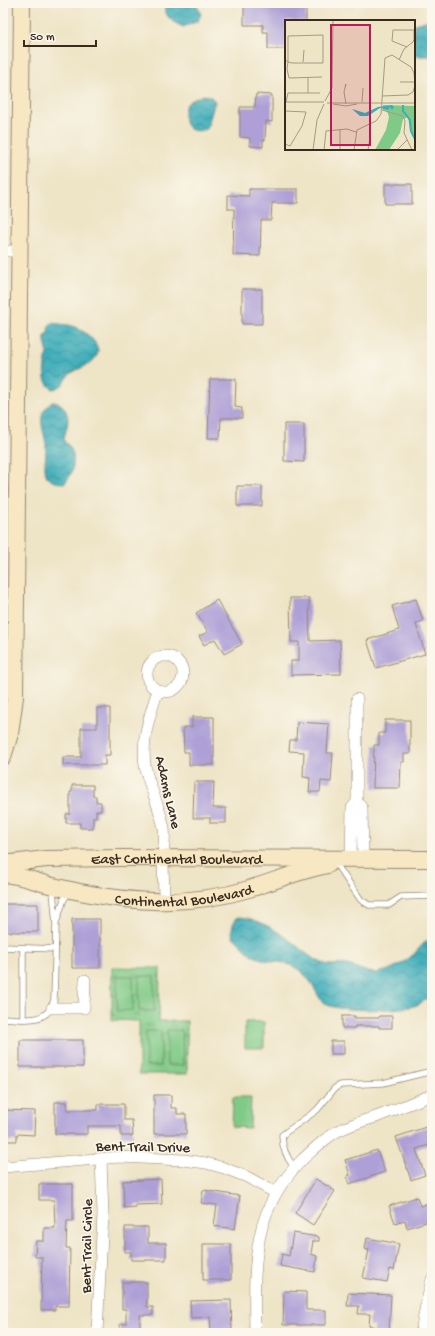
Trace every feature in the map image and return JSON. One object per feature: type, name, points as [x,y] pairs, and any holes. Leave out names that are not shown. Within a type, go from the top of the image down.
[{"type":"main road","points":[[3,757],[10,734],[15,697],[22,3]]},
{"type":"main road","points":[[3,854],[46,859]]},
{"type":"main road","name":"East Continental Boulevard","points":[[3,864],[46,859],[163,857],[432,859]]},
{"type":"main road","name":"Continental Boulevard","points":[[3,874],[20,876],[70,890],[126,900],[164,901],[197,899],[247,890],[301,871],[357,858]]},
{"type":"street","points":[[3,251],[19,251]]},
{"type":"street","name":"Adams Lane","points":[[158,690],[149,718],[144,746],[147,773],[158,806],[165,837],[163,857],[164,901]]},
{"type":"street","points":[[357,699],[357,802],[362,808],[357,858]]},
{"type":"street","points":[[52,1008],[84,1008],[85,980]]},
{"type":"street","points":[[255,1333],[254,1288],[258,1242],[271,1201],[294,1167],[320,1143],[336,1132],[432,1095]]},
{"type":"street","name":"Bent Trail Drive","points":[[3,1167],[120,1157],[183,1160],[206,1163],[224,1168],[247,1177],[276,1193]]},
{"type":"street","name":"Bent Trail Circle","points":[[97,1333],[103,1214],[101,1159]]},
{"type":"street","points":[[421,1333],[424,1310],[432,1279]]},
{"type":"lane","points":[[336,864],[361,900],[370,905],[389,905],[401,897],[432,896]]},
{"type":"lane","points":[[3,1018],[33,1019],[48,1013],[52,1008],[54,1000],[56,924],[53,891],[51,885]]},
{"type":"lane","points":[[56,924],[64,899],[70,890]]},
{"type":"lane","points":[[3,947],[55,949]]},
{"type":"lane","points":[[23,948],[23,1019]]},
{"type":"lane","points":[[294,1167],[288,1160],[282,1146],[282,1135],[317,1110],[335,1088],[341,1085],[383,1083],[432,1071]]},
{"type":"green space","points":[[112,967],[160,968],[159,1021],[187,1021],[187,1074],[139,1074],[139,1021],[112,1020]]},
{"type":"green space","points":[[117,976],[133,976],[133,1010],[117,1011]]},
{"type":"green space","points":[[139,976],[154,976],[154,1011],[139,1011]]},
{"type":"green space","points":[[245,1022],[264,1022],[264,1048],[245,1048]]},
{"type":"green space","points":[[167,1030],[182,1030],[183,1065],[167,1065]]},
{"type":"green space","points":[[146,1031],[161,1031],[161,1066],[146,1066]]},
{"type":"green space","points":[[233,1097],[251,1097],[250,1128],[232,1127]]},
{"type":"water","points":[[165,3],[196,3],[201,14],[198,21],[183,27],[169,18],[165,12]]},
{"type":"water","points":[[432,19],[432,56],[415,56],[415,24]]},
{"type":"water","points":[[204,95],[210,96],[215,101],[207,129],[198,131],[191,130],[186,125],[184,114],[185,107],[191,101]]},
{"type":"water","points":[[54,322],[74,326],[85,333],[94,342],[98,352],[96,357],[91,362],[70,374],[61,386],[53,389],[46,381],[44,372],[47,352],[45,336],[50,325]]},
{"type":"water","points":[[52,402],[63,406],[68,419],[64,441],[71,451],[74,462],[71,473],[65,483],[51,480],[47,477],[45,472],[46,448],[42,418],[46,407]]},
{"type":"water","points":[[240,917],[261,922],[316,960],[325,964],[347,965],[375,973],[389,970],[404,962],[424,943],[432,938],[432,995],[419,1004],[406,1007],[368,1010],[331,1006],[323,1002],[309,979],[299,970],[291,965],[256,957],[233,937],[233,924],[237,918]]},
{"type":"building","points":[[244,3],[306,3],[306,20],[285,20],[285,49],[268,49],[268,32],[263,32],[263,25],[244,25]]},
{"type":"building","points":[[256,94],[272,95],[272,122],[266,121],[263,147],[250,146],[250,138],[240,137],[240,107],[255,107]]},
{"type":"building","points":[[385,184],[412,184],[412,204],[385,204]]},
{"type":"building","points":[[249,189],[298,189],[298,203],[272,203],[271,220],[261,220],[260,256],[233,255],[234,209],[228,209],[228,195],[249,196]]},
{"type":"building","points":[[242,289],[262,289],[262,324],[242,324]]},
{"type":"building","points":[[210,379],[236,379],[235,407],[242,408],[242,418],[221,418],[220,438],[208,438]]},
{"type":"building","points":[[284,424],[304,424],[304,462],[284,461]]},
{"type":"building","points":[[237,486],[262,486],[262,506],[237,506]]},
{"type":"building","points":[[290,598],[309,598],[310,641],[340,640],[341,674],[291,675],[291,661],[299,661],[299,642],[291,642]]},
{"type":"building","points":[[416,599],[423,621],[416,624],[425,654],[376,668],[367,640],[399,630],[392,606]]},
{"type":"building","points":[[217,600],[242,644],[224,654],[215,639],[204,645],[199,636],[208,632],[196,613]]},
{"type":"building","points":[[97,708],[110,708],[110,755],[105,755],[105,765],[63,765],[63,757],[81,757],[81,728],[97,728]]},
{"type":"building","points":[[192,717],[214,717],[214,765],[189,765],[189,752],[184,752],[183,727],[192,727]]},
{"type":"building","points":[[385,720],[410,720],[410,754],[404,754],[404,762],[401,762],[400,788],[373,788],[374,745],[379,745],[379,733],[385,733]]},
{"type":"building","points":[[297,722],[329,724],[327,753],[333,753],[331,782],[321,781],[320,792],[309,792],[310,778],[303,777],[304,752],[289,751],[290,740],[296,740]]},
{"type":"building","points":[[194,782],[214,782],[213,808],[226,808],[226,823],[210,823],[210,818],[193,818]]},
{"type":"building","points":[[72,785],[93,785],[93,796],[96,796],[96,802],[101,802],[101,811],[96,811],[96,817],[93,817],[93,828],[80,828],[80,823],[66,823],[66,814],[70,814],[70,792],[72,792]]},
{"type":"building","points":[[3,904],[38,904],[38,932],[3,932]]},
{"type":"building","points":[[72,919],[100,919],[100,968],[72,968]]},
{"type":"building","points":[[342,1016],[355,1016],[355,1018],[379,1018],[379,1016],[392,1016],[392,1028],[379,1028],[379,1026],[355,1026],[355,1028],[342,1028]]},
{"type":"building","points":[[20,1040],[83,1040],[83,1067],[20,1067]]},
{"type":"building","points":[[331,1041],[344,1041],[344,1054],[331,1054]]},
{"type":"building","points":[[154,1095],[171,1095],[171,1108],[177,1108],[177,1114],[186,1114],[186,1134],[154,1134]]},
{"type":"building","points":[[55,1102],[67,1102],[67,1110],[98,1110],[98,1104],[124,1104],[124,1120],[132,1120],[133,1136],[121,1136],[121,1126],[87,1126],[87,1134],[55,1134]]},
{"type":"building","points":[[3,1110],[35,1111],[34,1135],[17,1134],[17,1141],[4,1141]]},
{"type":"building","points":[[432,1125],[432,1144],[416,1149],[425,1175],[411,1180],[396,1137]]},
{"type":"building","points":[[377,1150],[385,1172],[349,1184],[347,1176],[350,1175],[345,1160]]},
{"type":"building","points":[[161,1179],[162,1204],[135,1205],[136,1207],[124,1208],[123,1181]]},
{"type":"building","points":[[316,1179],[335,1191],[313,1225],[295,1213]]},
{"type":"building","points":[[39,1184],[73,1184],[73,1221],[67,1221],[66,1248],[70,1248],[69,1306],[55,1306],[55,1310],[41,1310],[42,1257],[35,1257],[36,1241],[44,1241],[44,1228],[55,1228],[54,1200],[39,1200]]},
{"type":"building","points":[[203,1190],[240,1196],[235,1229],[214,1226],[217,1205],[201,1203]]},
{"type":"building","points":[[417,1197],[420,1206],[432,1202],[432,1220],[407,1228],[405,1220],[395,1223],[389,1206]]},
{"type":"building","points":[[125,1227],[148,1227],[148,1243],[166,1243],[166,1260],[131,1260],[131,1252],[125,1252]]},
{"type":"building","points":[[293,1233],[319,1237],[319,1241],[313,1241],[311,1254],[317,1256],[315,1272],[280,1266],[282,1254],[289,1256]]},
{"type":"building","points":[[367,1238],[399,1244],[394,1270],[390,1269],[387,1282],[363,1278],[369,1250],[365,1249]]},
{"type":"building","points":[[203,1244],[231,1244],[231,1280],[203,1280]]},
{"type":"building","points":[[122,1282],[147,1282],[147,1307],[153,1307],[153,1315],[140,1315],[140,1333],[120,1333],[120,1324],[126,1324],[126,1309],[122,1309]]},
{"type":"building","points":[[284,1291],[306,1292],[306,1310],[326,1310],[326,1325],[283,1325]]},
{"type":"building","points":[[348,1293],[391,1295],[389,1333],[374,1333],[374,1326],[369,1326],[370,1314],[358,1314],[359,1306],[347,1306]]},
{"type":"building","points":[[231,1300],[232,1333],[222,1333],[222,1330],[211,1330],[210,1317],[191,1318],[190,1301]]}]
